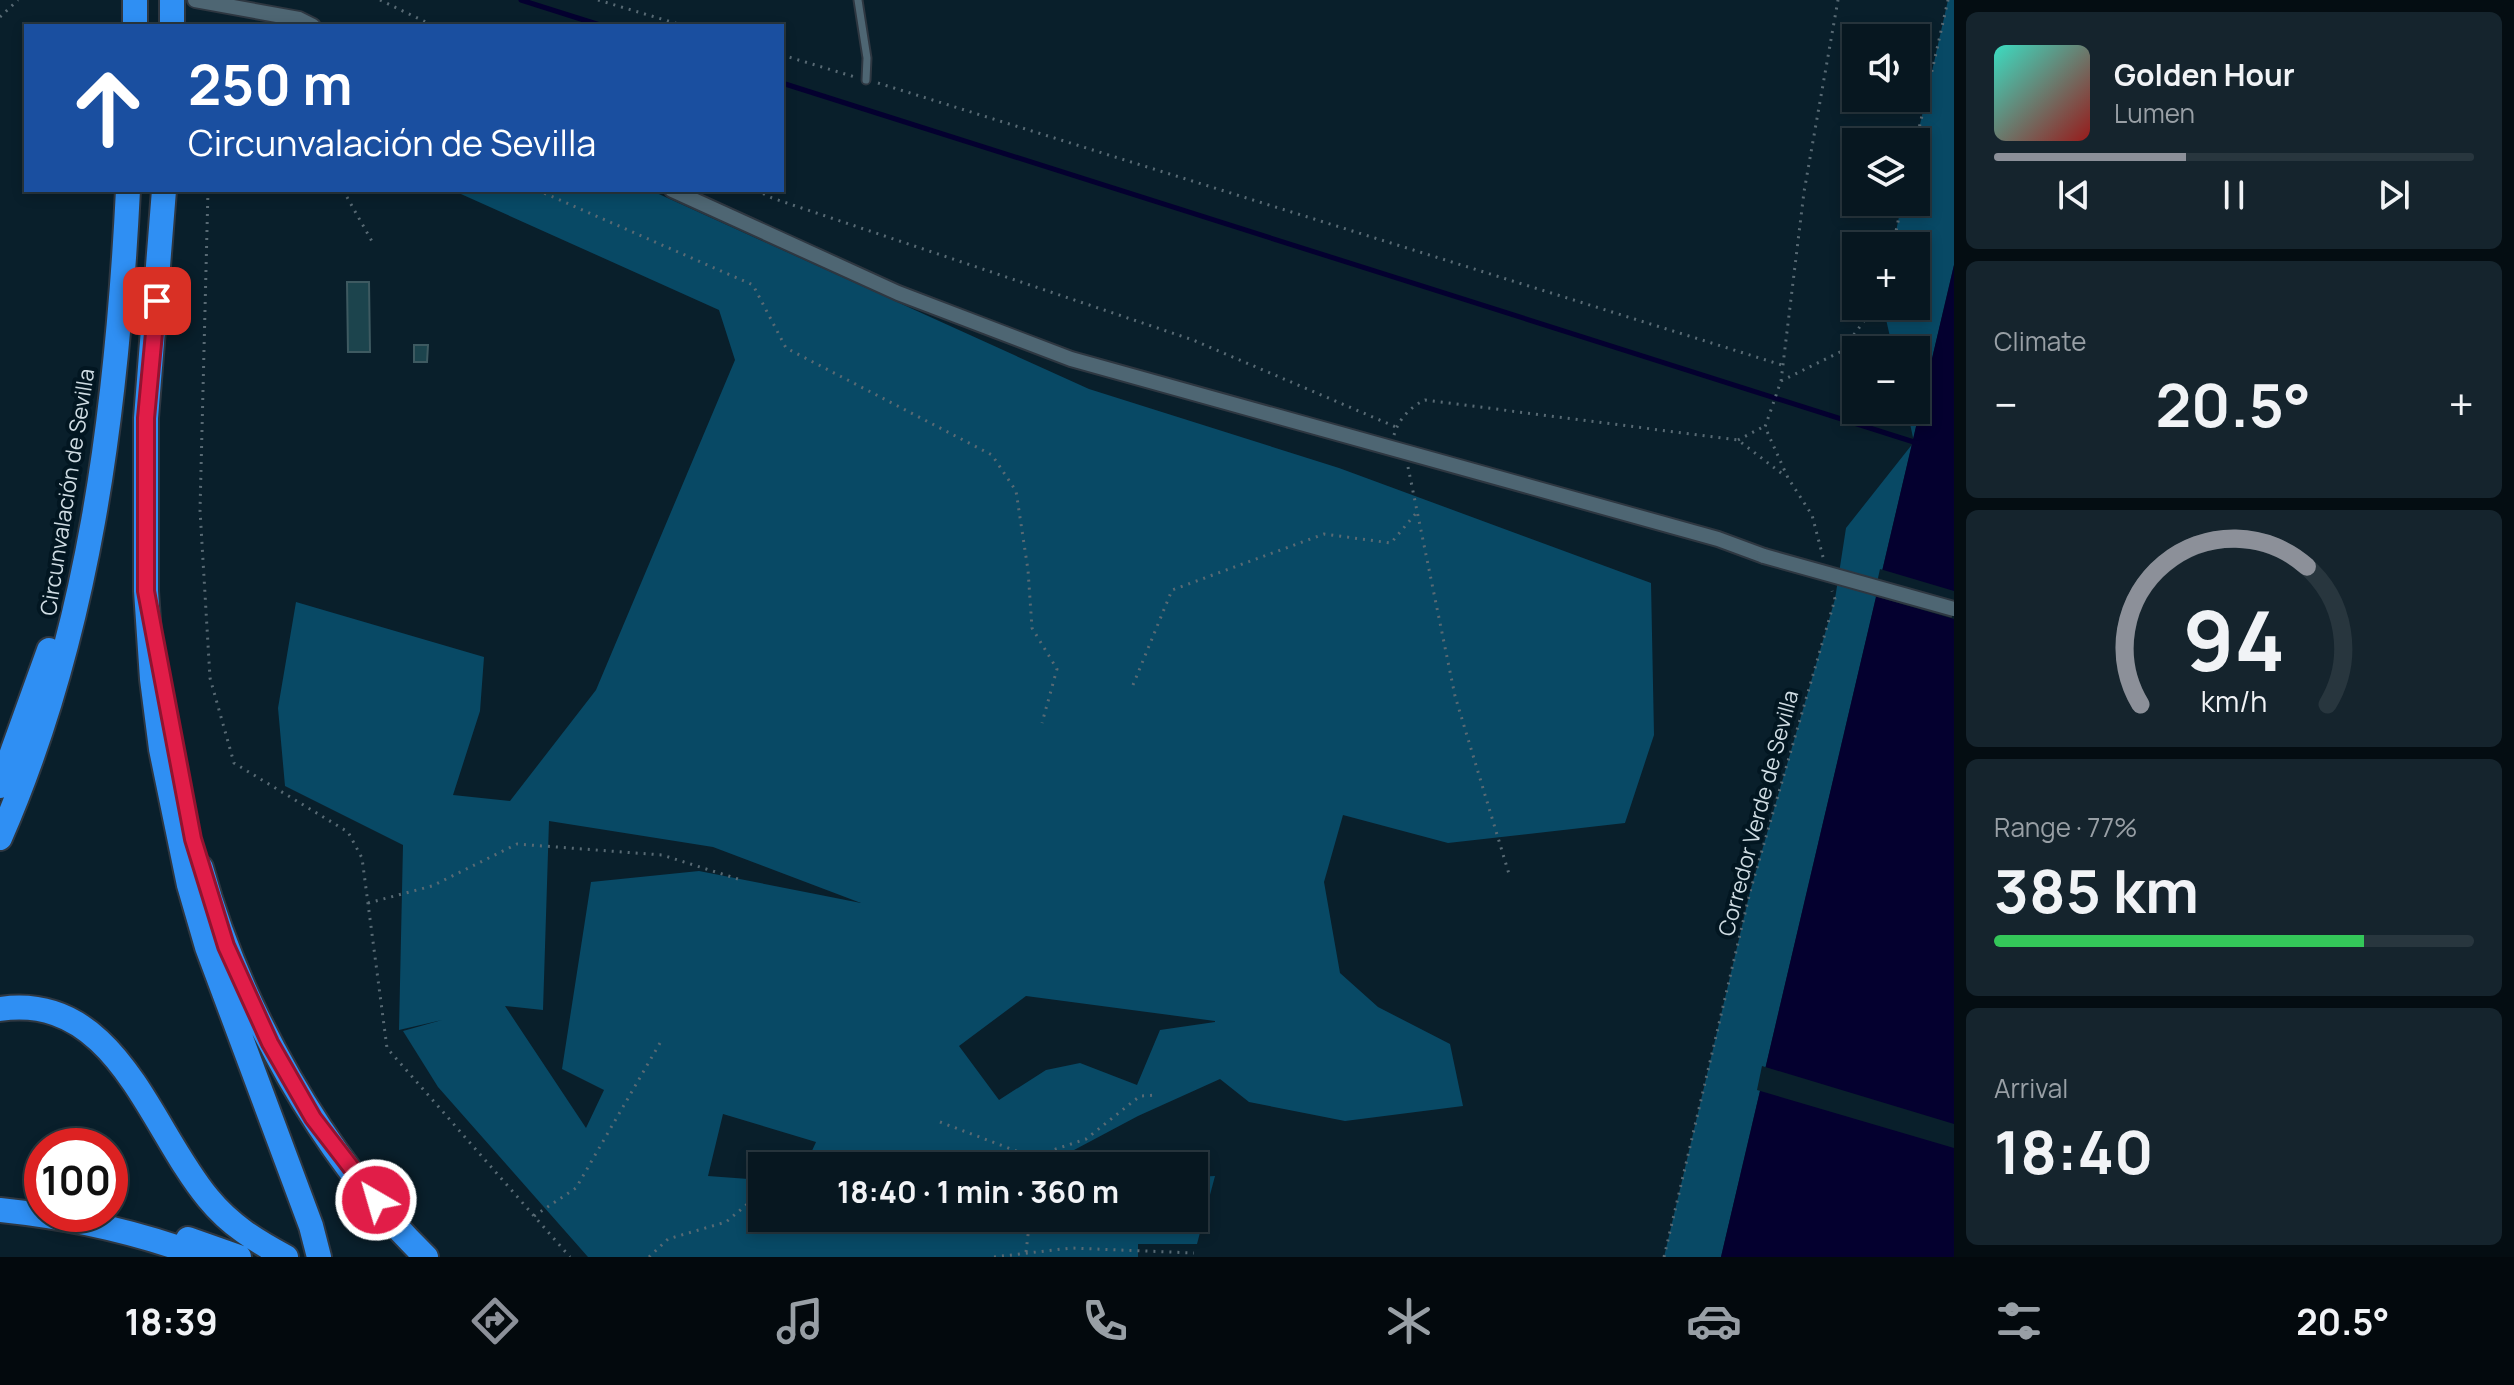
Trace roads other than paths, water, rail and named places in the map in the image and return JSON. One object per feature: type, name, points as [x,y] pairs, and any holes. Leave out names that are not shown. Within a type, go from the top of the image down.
[{"type":"highway","points":[[135,0],[135,24]]},
{"type":"highway","points":[[172,0],[172,24]]},
{"type":"highway","name":"Circunvalación de Sevilla","points":[[0,838],[43,727],[75,614],[95,511],[116,348],[128,192]]},
{"type":"highway","points":[[164,192],[146,418],[146,591],[161,749],[189,885],[207,947],[302,1225],[303,1257]]},
{"type":"highway","points":[[146,418],[133,493],[131,543],[136,660],[150,777],[197,963],[302,1225],[319,1257]]},
{"type":"highway","points":[[0,786],[95,511]]},
{"type":"highway","points":[[146,591],[193,839],[226,946],[270,1043],[313,1118],[379,1204],[426,1257]]},
{"type":"highway","points":[[0,1009],[49,1010],[88,1030],[117,1058],[175,1154],[209,1199],[242,1232],[286,1257]]},
{"type":"highway","points":[[0,1196],[24,1199]]},
{"type":"highway","points":[[0,1210],[126,1233],[204,1257]]},
{"type":"highway","points":[[128,1221],[239,1257]]},
{"type":"street","points":[[195,0],[299,19],[309,24]]},
{"type":"street","points":[[676,192],[898,293],[1071,359],[1718,539],[1764,556],[1954,609]]},
{"type":"lane","points":[[858,0],[867,58],[866,80]]},
{"type":"waterway","points":[[521,0],[597,24]]},
{"type":"waterway","points":[[784,84],[1917,443]]}]
